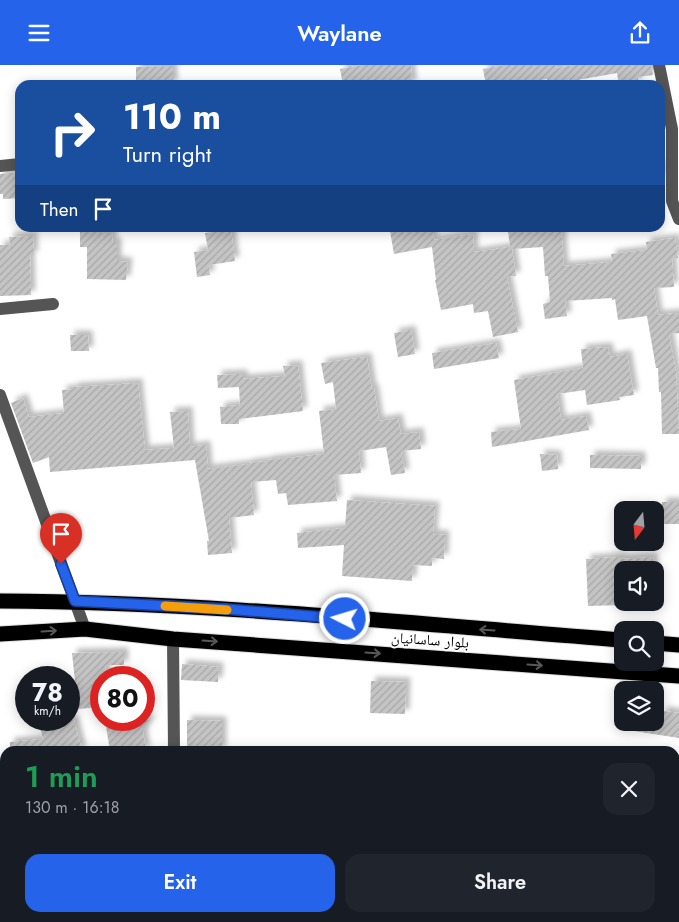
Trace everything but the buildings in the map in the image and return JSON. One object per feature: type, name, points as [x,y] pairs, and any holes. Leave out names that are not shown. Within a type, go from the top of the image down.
[{"type":"highway","name":"بلوار ساسانیان","points":[[0,601],[75,601],[226,609],[614,640]]},
{"type":"highway","name":"بلوار ساسانیان","points":[[0,634],[84,629],[173,639],[679,676]]},
{"type":"highway","points":[[664,644],[679,645]]},
{"type":"street","points":[[659,65],[662,80]]},
{"type":"street","points":[[665,100],[670,129],[672,201],[679,219]]},
{"type":"street","points":[[0,166],[15,165]]},
{"type":"street","points":[[0,309],[54,304]]},
{"type":"street","points":[[0,395],[84,629]]},
{"type":"street","points":[[173,639],[174,746]]},
{"type":"slow traffic","points":[[165,606],[227,610]]},
{"type":"route","points":[[61,564],[75,601],[226,609],[345,619]]}]
